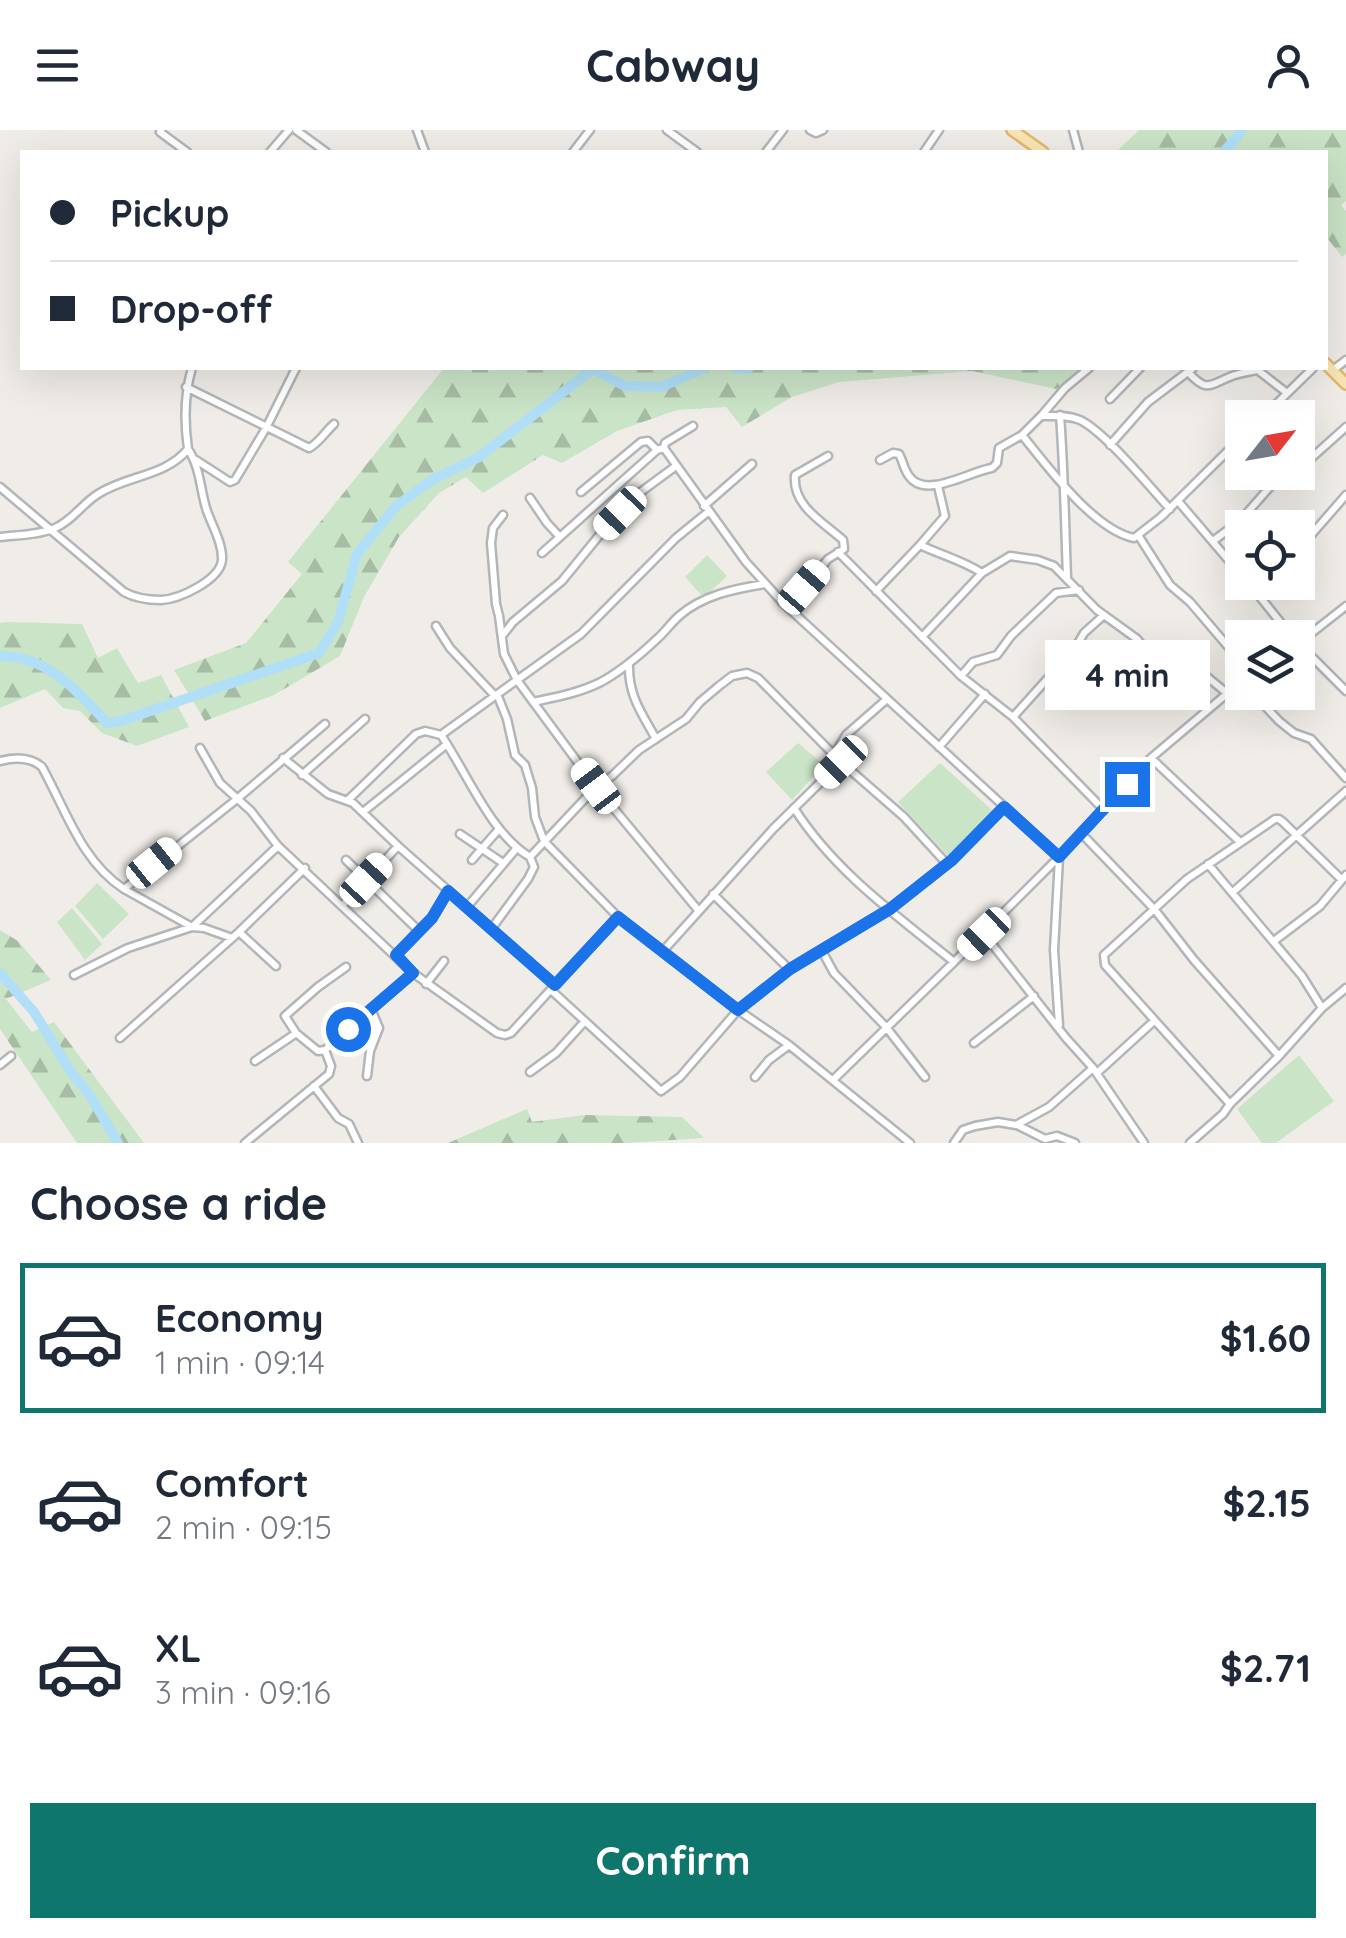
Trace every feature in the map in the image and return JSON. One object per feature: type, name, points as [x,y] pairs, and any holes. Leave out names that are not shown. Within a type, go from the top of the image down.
[{"type":"main road","points":[[1012,130],[1040,150]]},
{"type":"main road","points":[[1329,367],[1346,384]]},
{"type":"street","points":[[161,130],[184,150]]},
{"type":"street","points":[[272,150],[292,130],[321,150]]},
{"type":"street","points":[[575,150],[590,130]]},
{"type":"street","points":[[667,130],[693,150]]},
{"type":"street","points":[[768,150],[783,130]]},
{"type":"street","points":[[810,130],[823,130]]},
{"type":"street","points":[[1329,367],[1346,360]]},
{"type":"street","points":[[0,487],[134,597],[162,600],[216,576],[222,554],[195,460],[188,449],[185,427],[186,387],[191,370]]},
{"type":"street","points":[[195,460],[230,482],[235,480],[295,370]]},
{"type":"street","points":[[880,460],[899,454],[908,475],[923,485],[938,486],[992,468],[997,463],[999,448],[1022,435],[1065,388],[1088,370]]},
{"type":"street","points":[[1110,399],[1138,370]]},
{"type":"street","points":[[1110,445],[1148,402],[1191,370],[1199,384],[1210,386],[1252,370]]},
{"type":"street","points":[[1256,370],[1287,393]]},
{"type":"street","points":[[1280,400],[1311,370]]},
{"type":"street","points":[[186,387],[308,448],[334,424]]},
{"type":"street","points":[[1060,415],[1067,577]]},
{"type":"street","points":[[1041,416],[1080,420],[1110,445],[1170,509]]},
{"type":"street","points":[[542,553],[661,449],[664,442],[693,426]]},
{"type":"street","points":[[1315,453],[1346,426]]},
{"type":"street","points":[[1022,435],[1065,487],[1106,526],[1134,538],[1170,509],[1225,454]]},
{"type":"street","points":[[581,492],[640,442],[648,441],[661,449],[783,604],[1059,857]]},
{"type":"street","points":[[0,537],[52,530],[97,494],[125,480],[170,466],[188,449]]},
{"type":"street","points":[[783,604],[799,594],[828,559],[844,549],[844,540],[804,508],[794,489],[795,476],[828,456]]},
{"type":"street","points":[[441,735],[580,634],[752,464]]},
{"type":"street","points":[[502,637],[513,622],[562,581],[638,494],[676,466]]},
{"type":"street","points":[[876,591],[945,516],[938,486]]},
{"type":"street","points":[[1213,541],[1240,521],[1267,490]]},
{"type":"street","points":[[1315,531],[1346,495]]},
{"type":"street","points":[[530,498],[559,536]]},
{"type":"street","points":[[1178,501],[1225,555]]},
{"type":"street","points":[[503,515],[493,528],[491,543],[504,654],[517,680],[596,786],[698,910]]},
{"type":"street","points":[[1138,535],[1170,586],[1190,602],[1225,643]]},
{"type":"street","points":[[920,545],[962,560],[982,573]]},
{"type":"street","points":[[838,552],[961,676],[1013,717],[1103,809]]},
{"type":"street","points":[[922,638],[982,573],[1010,556],[1038,560],[1067,577],[1104,614],[1137,639],[1154,660],[1165,660],[1176,649],[1187,646],[1196,654],[1200,671],[1225,692]]},
{"type":"street","points":[[1054,566],[1066,561]]},
{"type":"street","points":[[533,702],[575,693],[601,682],[698,604],[726,590],[765,584]]},
{"type":"street","points":[[961,676],[972,662],[997,656],[1011,636],[1056,593],[1080,590]]},
{"type":"street","points":[[1262,600],[1278,620]]},
{"type":"street","points":[[1315,628],[1346,606]]},
{"type":"street","points":[[1013,717],[1104,614]]},
{"type":"street","points":[[436,626],[450,648],[496,695],[515,755],[525,765],[532,788],[534,818],[544,841],[618,917],[789,1045],[910,1143]]},
{"type":"street","points":[[1315,661],[1346,691]]},
{"type":"street","points":[[629,663],[628,685],[656,739]]},
{"type":"street","points":[[530,857],[596,786],[639,750],[686,719],[732,676],[747,673],[758,678],[947,864]]},
{"type":"street","points":[[939,748],[985,694]]},
{"type":"street","points":[[833,1080],[984,934],[1151,758],[1225,696]]},
{"type":"street","points":[[834,755],[846,734],[887,699]]},
{"type":"street","points":[[1269,710],[1294,733],[1311,739],[1346,778]]},
{"type":"street","points":[[302,775],[365,718]]},
{"type":"street","points":[[124,889],[324,724]]},
{"type":"street","points":[[348,800],[416,734],[425,731],[441,735],[499,828],[530,857],[534,866],[492,928]]},
{"type":"street","points":[[363,812],[447,744]]},
{"type":"street","points":[[200,748],[220,782],[256,817],[278,846],[413,973],[497,1034],[511,1033],[618,917]]},
{"type":"street","points":[[0,761],[23,758],[42,767],[86,852],[102,872],[124,889],[192,927]]},
{"type":"street","points":[[283,758],[328,794],[348,800],[363,812],[492,928],[661,1091],[680,1077],[738,1010],[790,969],[890,909],[947,864],[1004,807]]},
{"type":"street","points":[[1151,758],[1240,842]]},
{"type":"street","points":[[663,951],[712,894],[841,762]]},
{"type":"street","points":[[1233,892],[1346,790]]},
{"type":"street","points":[[794,808],[808,830],[848,873],[954,962]]},
{"type":"street","points":[[1230,1104],[1154,1021],[1103,960],[1104,955],[1187,878],[1280,819],[1344,877],[1320,906],[1273,941]]},
{"type":"street","points":[[472,860],[499,828]]},
{"type":"street","points":[[460,834],[503,863]]},
{"type":"street","points":[[1082,834],[1155,910],[1279,1056]]},
{"type":"street","points":[[192,927],[278,846]]},
{"type":"street","points":[[344,905],[398,846]]},
{"type":"street","points":[[466,907],[516,848]]},
{"type":"street","points":[[1059,857],[1054,950],[1059,1029]]},
{"type":"street","points":[[346,860],[419,932]]},
{"type":"street","points":[[1208,864],[1302,976],[1322,1008]]},
{"type":"street","points":[[120,1038],[305,868]]},
{"type":"street","points":[[396,955],[432,918],[448,891]]},
{"type":"street","points":[[712,894],[790,969]]},
{"type":"street","points":[[74,976],[128,948],[192,927],[232,938]]},
{"type":"street","points":[[239,932],[276,966]]},
{"type":"street","points":[[984,934],[1095,1070],[1144,1143]]},
{"type":"street","points":[[822,951],[834,973],[886,1027],[925,1077]]},
{"type":"street","points":[[426,984],[444,962]]},
{"type":"street","points":[[346,967],[286,1014],[296,1034],[318,1051],[324,1050],[413,973]]},
{"type":"street","points":[[1190,1143],[1346,988]]},
{"type":"street","points":[[974,1043],[1034,996]]},
{"type":"street","points":[[366,1076],[370,1051],[380,1028],[372,1009]]},
{"type":"street","points":[[530,1072],[556,1053],[585,1021]]},
{"type":"street","points":[[1016,1125],[1048,1106],[1154,1021]]},
{"type":"street","points":[[254,1060],[296,1034]]},
{"type":"street","points":[[754,1077],[789,1045]]},
{"type":"street","points":[[244,1143],[331,1070],[324,1050]]},
{"type":"street","points":[[0,1065],[11,1056]]},
{"type":"street","points":[[314,1086],[338,1118],[349,1124],[358,1143]]},
{"type":"street","points":[[954,1143],[964,1130],[998,1122],[1016,1125],[1046,1139],[1057,1136],[1075,1143]]},
{"type":"green space","points":[[1139,130],[1346,130],[1346,201],[1341,205],[1346,211],[1346,254],[1342,257],[1328,239],[1328,150],[1118,150]]},
{"type":"green space","points":[[442,370],[1089,370],[1078,381],[1056,389],[972,371],[839,382],[792,397],[742,427],[726,407],[677,410],[617,431],[562,463],[543,455],[483,493],[466,477],[439,493],[399,537],[364,597],[340,656],[274,695],[205,721],[174,670],[246,643],[302,574],[288,562]]},
{"type":"green space","points":[[707,555],[727,576],[704,598],[685,577]]},
{"type":"green space","points":[[0,623],[82,624],[98,658],[117,648],[138,683],[161,675],[189,727],[137,746],[102,733],[80,711],[63,708],[45,689],[0,708]]},
{"type":"green space","points":[[798,743],[824,765],[792,800],[766,772]]},
{"type":"green space","points":[[940,763],[992,810],[950,858],[898,802]]},
{"type":"green space","points":[[97,883],[129,914],[103,939],[75,906]]},
{"type":"green space","points":[[72,908],[102,944],[85,960],[57,922]]},
{"type":"green space","points":[[0,930],[18,941],[51,980],[6,999],[32,1032],[54,1022],[144,1143],[77,1143],[0,1029]]},
{"type":"green space","points":[[1299,1055],[1334,1101],[1276,1143],[1262,1143],[1237,1109]]},
{"type":"green space","points":[[527,1109],[532,1122],[584,1115],[682,1117],[704,1138],[626,1143],[448,1143]]},
{"type":"waterway","points":[[1226,150],[1242,130]]},
{"type":"waterway","points":[[0,656],[47,668],[107,723],[319,653],[338,622],[357,554],[396,506],[432,480],[479,457],[592,370]]},
{"type":"waterway","points":[[595,370],[625,386],[661,387],[700,370]]},
{"type":"waterway","points":[[0,973],[34,1012],[118,1143]]},
{"type":"route","points":[[348,1029],[413,973],[396,955],[432,918],[448,891],[555,985],[618,917],[738,1010],[790,969],[890,909],[952,860],[1004,807],[1059,857],[1127,784]]}]
